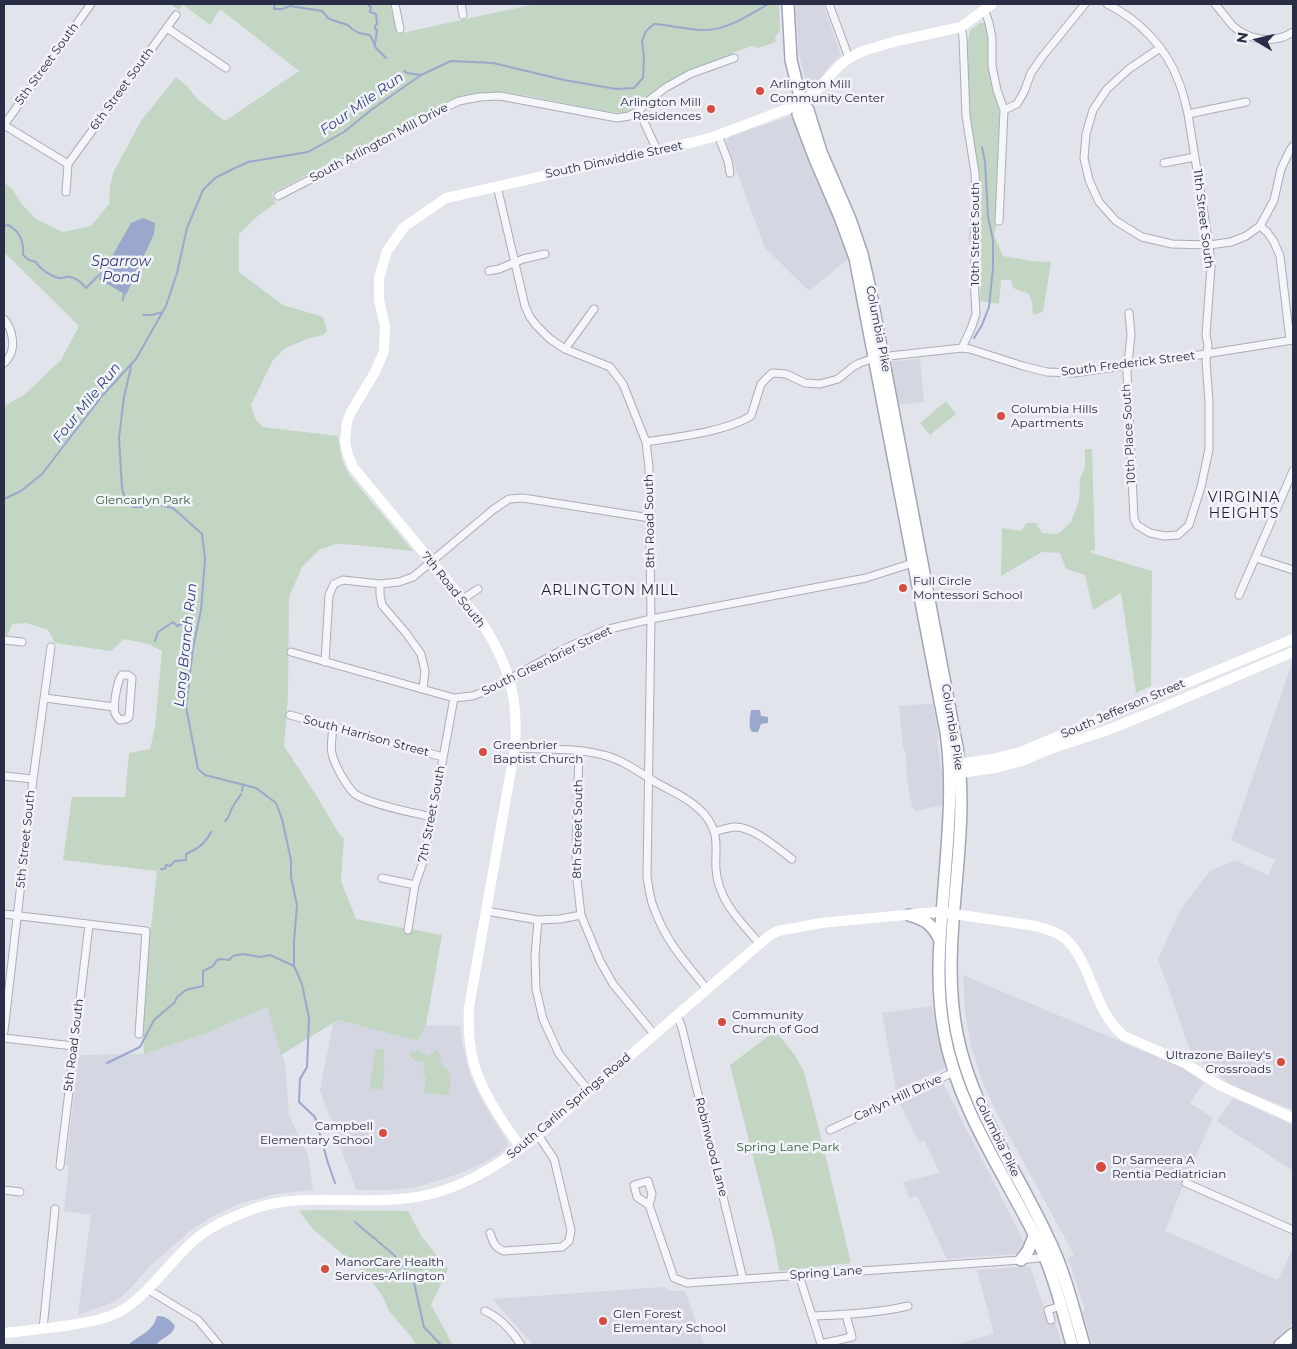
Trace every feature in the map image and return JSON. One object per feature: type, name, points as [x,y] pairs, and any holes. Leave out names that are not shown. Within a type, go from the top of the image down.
[{"type":"main road","name":"Columbia Pike","points":[[788,8],[791,60],[801,101],[798,114],[855,258],[879,358],[917,561],[943,715],[955,769],[960,832],[948,913],[940,940],[938,976],[945,1039],[954,1072],[972,1118],[1034,1236],[1050,1255],[1072,1345]]},
{"type":"main road","name":"Columbia Pike","points":[[955,769],[947,842],[952,995],[957,1033],[973,1087],[1050,1255],[1065,1281],[1084,1345]]},
{"type":"main road","points":[[909,915],[928,922],[940,940]]},
{"type":"main road","points":[[1021,1260],[1028,1251],[1034,1236]]},
{"type":"main road","points":[[1280,1345],[1293,1334]]},
{"type":"main road","points":[[1284,1345],[1293,1334]]},
{"type":"street","name":"5th Street South","points":[[4,125],[91,4]]},
{"type":"street","points":[[395,4],[400,29]]},
{"type":"street","points":[[461,4],[463,15]]},
{"type":"street","points":[[829,4],[849,58],[863,51],[897,41],[961,27],[988,7]]},
{"type":"street","points":[[1004,110],[1017,104],[1031,73],[1085,4]]},
{"type":"street","name":"11th Street South","points":[[1107,4],[1118,9],[1137,23],[1160,48],[1178,77],[1188,114],[1209,245],[1211,267],[1206,335],[1208,345],[1206,361],[1209,402],[1209,449],[1201,487],[1189,525],[1178,535],[1164,536]]},
{"type":"street","points":[[1215,4],[1234,26],[1246,35],[1265,40],[1286,36],[1293,32]]},
{"type":"street","name":"10th Street South","points":[[988,7],[992,38],[992,66],[1004,110],[999,221]]},
{"type":"street","name":"6th Street South","points":[[68,164],[176,15]]},
{"type":"street","name":"10th Street South","points":[[961,27],[966,116],[976,173],[974,238],[976,314],[962,348]]},
{"type":"street","points":[[167,28],[226,68]]},
{"type":"street","points":[[1160,48],[1129,69],[1107,89],[1093,110],[1086,134],[1084,158],[1089,180],[1099,202],[1116,221],[1142,237],[1172,244],[1209,245],[1231,242],[1246,236],[1260,226],[1274,200],[1281,169],[1293,146]]},
{"type":"street","name":"South Arlington Mill Drive","points":[[278,196],[352,158],[423,118],[460,101],[479,97],[500,96],[617,118],[639,111],[665,88],[690,74],[734,58]]},
{"type":"street","name":"South Dinwiddie Street","points":[[425,211],[446,198],[718,135],[790,108],[820,87],[849,58]]},
{"type":"street","points":[[1188,114],[1246,102]]},
{"type":"street","points":[[639,111],[657,150]]},
{"type":"street","points":[[4,125],[68,164],[66,192]]},
{"type":"street","points":[[718,135],[728,161],[730,173]]},
{"type":"street","points":[[1164,163],[1195,157]]},
{"type":"street","name":"8th Road South","points":[[497,186],[525,306],[530,317],[544,333],[565,349],[610,367],[624,384],[646,442],[649,467],[651,619],[647,877],[654,910],[667,939],[707,989]]},
{"type":"street","name":"7th Road South","points":[[425,211],[404,227],[387,251],[379,278],[379,300],[385,326],[384,351],[375,372],[351,412],[345,434],[347,452],[353,467],[482,623],[500,655],[514,700],[515,748],[469,1007],[468,1024],[474,1065],[482,1084],[504,1123],[521,1148]]},
{"type":"street","points":[[1260,226],[1274,242],[1280,256],[1292,340]]},
{"type":"street","points":[[489,271],[500,269],[523,259],[545,254]]},
{"type":"street","points":[[565,349],[594,309]]},
{"type":"street","name":"10th Place South","points":[[1129,313],[1131,335],[1127,372],[1134,519],[1138,525],[1150,533],[1164,536]]},
{"type":"street","points":[[4,319],[9,324],[13,342],[10,357],[4,363]]},
{"type":"street","name":"South Frederick Street","points":[[646,442],[706,432],[743,421],[751,416],[761,384],[772,373],[786,374],[805,383],[820,384],[838,379],[860,363],[879,358],[962,348],[1024,367],[1047,372],[1074,373],[1292,340]]},
{"type":"street","points":[[1239,595],[1293,471]]},
{"type":"street","points":[[325,662],[329,595],[334,584],[343,580],[380,584],[399,582],[413,577],[494,508],[509,499],[523,498],[650,518]]},
{"type":"street","points":[[1256,558],[1293,570]]},
{"type":"street","name":"South Greenbrier Street","points":[[291,652],[454,698],[472,696],[487,691],[562,650],[605,630],[651,619],[866,578],[917,561]]},
{"type":"street","points":[[380,584],[382,605],[421,654],[425,671],[423,689]]},
{"type":"street","points":[[463,600],[478,589]]},
{"type":"street","name":"South Jefferson Street","points":[[955,769],[1020,752],[1293,638]]},
{"type":"street","points":[[4,640],[22,642]]},
{"type":"street","name":"5th Street South","points":[[4,1031],[33,779],[51,647]]},
{"type":"street","name":"South Jefferson Street","points":[[955,769],[990,769],[1016,763],[1145,715],[1293,652]]},
{"type":"street","points":[[122,674],[128,675],[132,678],[129,717],[126,720],[120,720],[115,715],[114,707],[118,679],[122,674]]},
{"type":"street","points":[[44,698],[114,707]]},
{"type":"street","name":"7th Street South","points":[[408,930],[415,886],[422,865],[432,817],[454,698]]},
{"type":"street","name":"South Harrison Street","points":[[290,715],[443,757]]},
{"type":"street","points":[[333,728],[330,745],[332,759],[354,794],[367,800],[432,817]]},
{"type":"street","points":[[515,748],[579,751],[604,755],[638,771],[699,808],[709,820],[714,832],[716,870],[725,899],[733,913],[759,944]]},
{"type":"street","name":"8th Street South","points":[[579,751],[576,853],[581,915],[600,961],[613,984],[654,1034]]},
{"type":"street","points":[[4,776],[33,779]]},
{"type":"street","points":[[714,832],[735,827],[750,831],[792,859]]},
{"type":"street","points":[[382,878],[415,886]]},
{"type":"street","points":[[486,911],[538,920],[560,919],[581,915]]},
{"type":"street","name":"South Carlin Springs Road","points":[[4,1334],[91,1321],[110,1316],[131,1304],[192,1243],[221,1222],[259,1207],[295,1200],[401,1199],[447,1189],[479,1175],[502,1162],[538,1135],[770,935],[803,926],[948,913],[1044,928],[1062,936],[1075,948],[1109,1020],[1124,1036],[1185,1063],[1219,1085],[1293,1118]]},
{"type":"street","points":[[4,914],[146,931],[139,1034]]},
{"type":"street","points":[[538,920],[535,956],[536,989],[543,1020],[559,1054],[589,1091]]},
{"type":"street","name":"5th Road South","points":[[60,1166],[89,925]]},
{"type":"street","name":"Robinwood Lane","points":[[677,1015],[682,1028],[743,1279]]},
{"type":"street","points":[[4,1038],[73,1046]]},
{"type":"street","name":"Carlyn Hill Drive","points":[[830,1130],[966,1066]]},
{"type":"street","points":[[490,1233],[497,1248],[504,1251],[562,1247],[571,1238],[572,1230],[554,1159],[538,1135]]},
{"type":"street","points":[[1186,1183],[1293,1230]]},
{"type":"street","points":[[4,1190],[20,1192]]},
{"type":"street","name":"Spring Lane","points":[[649,1204],[674,1278],[686,1283],[1021,1260],[1050,1255]]},
{"type":"street","points":[[43,1329],[55,1209]]},
{"type":"street","points":[[799,1275],[821,1344],[852,1337],[846,1315]]},
{"type":"street","points":[[147,1289],[198,1320],[219,1345]]},
{"type":"street","points":[[813,1316],[846,1315],[908,1306]]},
{"type":"street","points":[[1051,1320],[1048,1310],[1061,1306]]},
{"type":"street","points":[[485,1311],[500,1320],[521,1345]]},
{"type":"shaded area","points":[[798,4],[823,4],[841,55],[830,65],[819,80],[809,86],[806,84],[799,54],[796,8]]},
{"type":"shaded area","points":[[792,115],[795,117],[849,258],[809,291],[765,248],[726,142],[729,137]]},
{"type":"shaded area","points":[[920,359],[924,402],[896,405],[890,362]]},
{"type":"shaded area","points":[[1293,660],[1293,1110],[1232,1086],[1191,1053],[1158,959],[1181,909],[1210,871],[1235,860],[1268,875],[1275,860],[1231,840]]},
{"type":"shaded area","points":[[933,704],[942,774],[943,805],[916,811],[912,807],[907,780],[906,754],[903,747],[899,706]]},
{"type":"shaded area","points":[[963,975],[1183,1068],[1204,1082],[1190,1103],[1213,1118],[1188,1173],[1165,1231],[1278,1280],[1293,1248],[1293,1323],[1277,1340],[1271,1345],[1093,1345],[1082,1312],[1085,1310],[1068,1258],[1074,1255],[996,1111],[983,1083],[971,1046],[965,1012]]},
{"type":"shaded area","points":[[932,1006],[938,1040],[941,1040],[945,1068],[896,1090],[882,1013]]},
{"type":"shaded area","points":[[267,1007],[285,1064],[289,1115],[308,1155],[313,1190],[275,1194],[241,1203],[213,1216],[191,1230],[150,1266],[129,1290],[116,1301],[78,1315],[91,1215],[64,1211],[69,1166],[66,1165],[78,1060],[81,1055],[144,1054],[207,1033]]},
{"type":"shaded area","points":[[338,1020],[418,1041],[426,1025],[460,1026],[470,1075],[508,1146],[485,1162],[441,1180],[412,1188],[356,1190],[320,1090],[333,1024]]},
{"type":"shaded area","points":[[943,1083],[1026,1246],[1018,1254],[947,1259],[917,1196],[909,1198],[903,1182],[940,1173],[924,1140],[919,1142],[900,1104]]},
{"type":"shaded area","points":[[1233,1098],[1293,1125],[1293,1171],[1217,1121]]},
{"type":"shaded area","points":[[1030,1266],[1048,1320],[1054,1319],[1062,1345],[953,1345],[994,1334],[977,1270]]},
{"type":"shaded area","name":"Glen Forest Elementary School","points":[[664,1287],[671,1291],[685,1291],[704,1345],[532,1345],[492,1299]]},
{"type":"green space","name":"Glencarlyn Park","points":[[170,4],[390,4],[397,34],[535,4],[779,4],[780,31],[775,37],[776,42],[758,48],[752,46],[694,68],[661,86],[643,100],[637,111],[626,113],[610,112],[510,93],[468,94],[447,101],[271,194],[276,203],[254,219],[239,234],[239,272],[283,305],[323,317],[327,331],[323,335],[307,339],[284,349],[273,360],[251,405],[255,418],[262,427],[338,436],[342,460],[350,476],[413,551],[336,544],[319,550],[302,567],[289,597],[288,696],[284,746],[341,837],[344,838],[341,881],[356,919],[442,935],[426,1025],[418,1041],[338,1020],[281,1055],[267,1007],[207,1033],[144,1054],[143,1038],[149,933],[157,871],[63,860],[72,797],[125,797],[129,753],[150,749],[155,727],[162,651],[148,644],[124,639],[111,651],[55,643],[48,630],[26,623],[12,624],[7,637],[4,636],[4,406],[24,395],[61,360],[79,326],[4,252],[4,183],[12,188],[20,202],[36,219],[63,232],[91,226],[109,204],[113,173],[141,121],[176,77],[187,86],[197,99],[225,121],[299,71],[220,9],[210,25],[183,5],[179,10]]},
{"type":"green space","points":[[980,23],[985,23],[988,30],[988,66],[999,111],[1000,126],[996,226],[994,235],[1003,256],[1051,262],[1043,312],[1033,315],[1029,294],[1013,288],[1011,280],[1001,280],[999,304],[980,301],[981,267],[977,229],[980,181],[969,111],[966,43],[968,42],[970,30]]},
{"type":"green space","points":[[946,401],[956,414],[930,435],[920,423]]},
{"type":"green space","points":[[1085,449],[1092,449],[1095,550],[1089,552],[1152,571],[1151,686],[1136,693],[1121,593],[1093,610],[1085,575],[1066,569],[1060,553],[1042,552],[1001,576],[1002,528],[1021,531],[1027,523],[1036,523],[1042,533],[1058,534],[1071,522],[1079,501],[1080,479],[1085,467]]},
{"type":"green space","name":"Spring Lane Park","points":[[775,1031],[795,1055],[804,1072],[851,1263],[779,1271],[774,1241],[730,1065]]},
{"type":"green space","points":[[383,1049],[385,1063],[382,1089],[380,1090],[370,1087],[375,1050]]},
{"type":"green space","points":[[436,1049],[440,1055],[441,1064],[450,1075],[449,1095],[424,1093],[426,1077],[423,1076],[424,1063],[414,1061],[414,1058],[410,1057],[411,1052],[418,1050],[429,1056]]},
{"type":"green space","points":[[299,1211],[408,1211],[422,1237],[448,1269],[431,1305],[452,1345],[416,1345],[389,1311],[383,1297],[368,1276],[313,1229]]},
{"type":"water","name":"Sparrow Pond","points":[[143,218],[155,223],[154,234],[126,295],[99,279],[131,223]]},
{"type":"water","points":[[751,710],[760,710],[761,716],[768,717],[768,723],[761,724],[758,732],[752,732],[750,727]]},
{"type":"water","points":[[157,1316],[165,1317],[175,1326],[170,1334],[156,1345],[128,1345],[149,1330]]},
{"type":"waterway","points":[[275,4],[274,9],[290,6],[322,11],[328,18],[348,25],[359,33],[370,35],[375,47],[386,58]]},
{"type":"waterway","points":[[370,4],[370,12],[376,14],[377,24],[375,29],[377,30],[375,45]]},
{"type":"waterway","name":"Four Mile Run","points":[[4,499],[21,491],[42,474],[102,396],[136,359],[166,306],[177,273],[187,228],[203,190],[215,178],[248,162],[308,152],[344,132],[371,110],[421,75],[451,61],[493,63],[564,80],[616,89],[634,88],[643,78],[644,57],[642,41],[646,31],[654,24],[694,30],[716,29],[739,20],[768,4]]},
{"type":"waterway","points":[[404,71],[421,75]]},
{"type":"waterway","points":[[974,338],[982,325],[989,307],[993,268],[993,240],[988,217],[985,162],[982,147]]},
{"type":"waterway","points":[[4,226],[8,225],[16,230],[22,241],[23,255],[29,260],[36,262],[52,276],[73,278],[86,288],[105,271]]},
{"type":"waterway","points":[[123,300],[124,293]]},
{"type":"waterway","points":[[143,315],[163,312]]},
{"type":"waterway","name":"Long Branch Run","points":[[131,367],[124,397],[119,438],[122,488],[125,498],[133,507],[159,505],[173,508],[202,534],[205,559],[201,610],[193,648],[186,707],[198,769],[205,775],[256,788],[276,803],[282,819],[291,860],[291,877],[297,905],[294,966],[302,984],[309,1018],[307,1067],[300,1079],[299,1102],[315,1117],[335,1183]]},
{"type":"waterway","points":[[155,641],[158,632],[173,622],[177,626],[185,623],[191,617]]},
{"type":"waterway","name":"Long Branch Run","points":[[242,791],[243,784]]},
{"type":"waterway","points":[[225,821],[241,794]]},
{"type":"waterway","points":[[161,869],[165,869],[166,865],[170,866],[175,861],[186,860],[186,854],[200,846],[211,832]]},
{"type":"waterway","points":[[107,1063],[140,1047],[154,1020],[186,990],[203,986],[203,971],[213,966],[217,960],[229,960],[233,956],[243,954],[261,957],[270,955],[294,966]]},
{"type":"waterway","name":"Long Branch Run","points":[[355,1222],[394,1255],[413,1278],[424,1327],[441,1345]]},
{"type":"place","name":"Arlington Mill Community Center","points":[[760,91]]},
{"type":"place","name":"Arlington Mill Residences","points":[[711,109]]},
{"type":"place","name":"Columbia Hills Apartments","points":[[1001,416]]},
{"type":"place","name":"Full Circle Montessori School","points":[[903,588]]},
{"type":"place","name":"Greenbrier Baptist Church","points":[[483,752]]},
{"type":"place","name":"Community Church of God","points":[[722,1022]]},
{"type":"place","name":"Ultrazone Bailey's Crossroads","points":[[1281,1062]]},
{"type":"place","name":"Campbell Elementary School","points":[[383,1133]]},
{"type":"place","name":"Dr Sameera A Rentia Pediatrician","points":[[1101,1167]]},
{"type":"place","name":"ManorCare Health Services-Arlington","points":[[325,1269]]},
{"type":"place","name":"Glen Forest Elementary School","points":[[603,1321]]},
{"type":"district","name":"VIRGINIA HEIGHTS","points":[[1244,506]]},
{"type":"district","name":"ARLINGTON MILL","points":[[610,591]]}]
